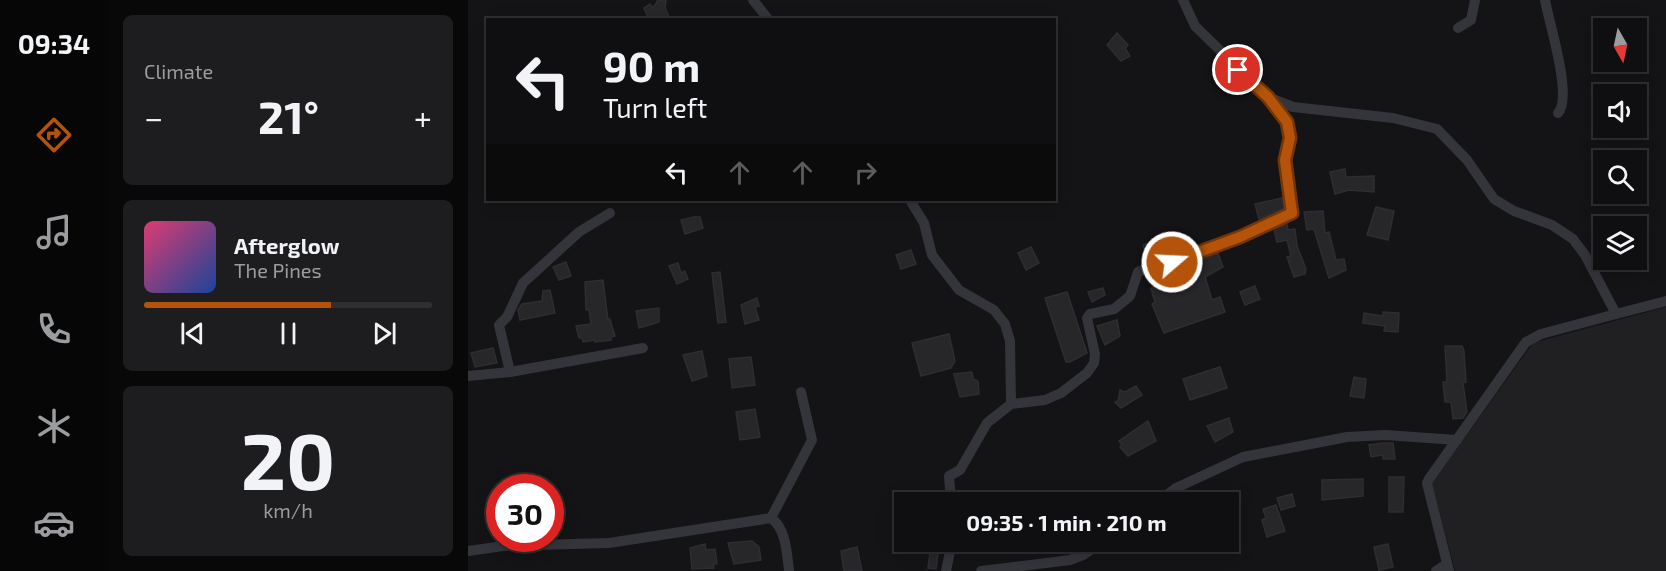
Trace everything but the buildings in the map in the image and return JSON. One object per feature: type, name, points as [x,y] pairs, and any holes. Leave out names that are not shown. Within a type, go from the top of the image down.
[{"type":"street","points":[[753,0],[767,18]]},
{"type":"street","points":[[950,492],[949,476],[960,470],[987,423],[1011,404],[1045,400],[1061,393],[1087,373],[1094,363],[1095,354],[1087,318],[1090,314],[1114,309],[1130,296],[1138,272],[1158,264],[1188,258],[1292,213],[1285,160],[1289,131],[1287,122],[1268,97],[1195,26],[1183,0]]},
{"type":"street","points":[[1458,28],[1471,20],[1475,0]]},
{"type":"street","points":[[1545,0],[1559,63],[1562,105],[1558,113]]},
{"type":"street","points":[[1268,97],[1293,107],[1393,118],[1437,129],[1467,160],[1494,199],[1514,211],[1552,225],[1573,239],[1585,255],[1616,314]]},
{"type":"street","points":[[911,201],[924,223],[932,255],[959,290],[994,310],[1005,324],[1010,341],[1011,404]]},
{"type":"street","points":[[510,372],[500,325],[507,317],[523,283],[579,232],[610,213]]},
{"type":"street","points":[[1436,571],[1448,568],[1427,483],[1526,342],[1541,334],[1666,301]]},
{"type":"street","points":[[468,376],[510,372],[644,348]]},
{"type":"street","points":[[771,518],[812,440],[801,392]]},
{"type":"street","points":[[1171,492],[1243,457],[1347,437],[1386,435],[1457,440]]},
{"type":"street","points":[[468,551],[503,546],[609,543],[771,518],[778,522],[782,533],[789,571]]},
{"type":"street","points":[[946,571],[950,552]]},
{"type":"street","points":[[981,571],[994,567],[1040,566],[1070,560],[1087,552]]},
{"type":"shaded area","points":[[1666,307],[1666,571],[1455,571],[1432,483],[1533,343]]},
{"type":"route","points":[[1172,262],[1240,237],[1292,213],[1285,160],[1290,138],[1287,122],[1268,97],[1238,70]]}]
